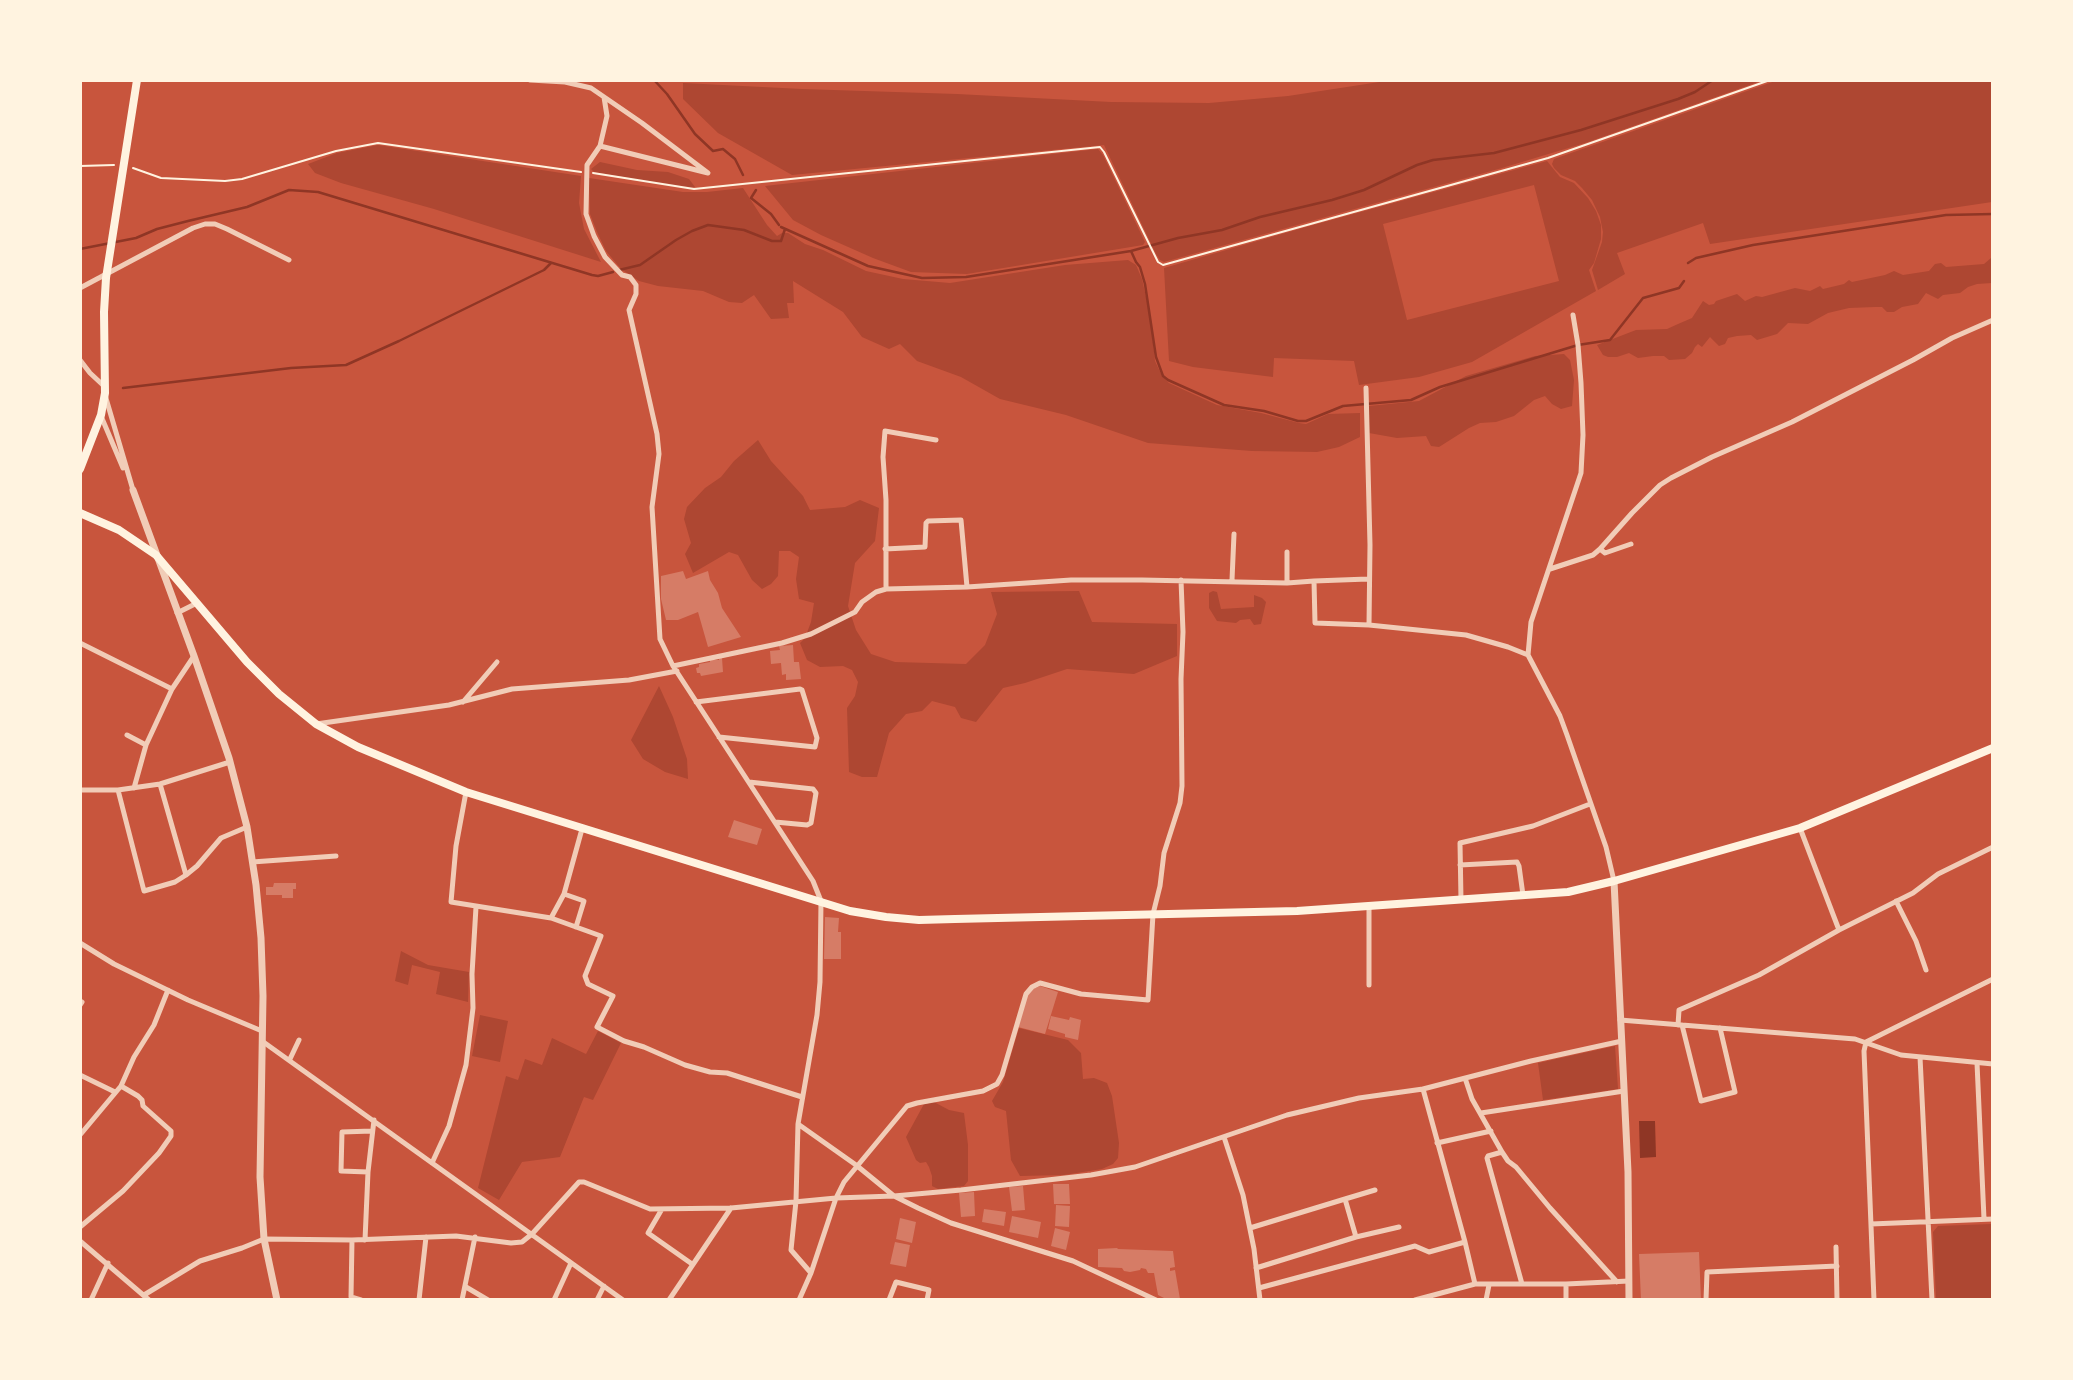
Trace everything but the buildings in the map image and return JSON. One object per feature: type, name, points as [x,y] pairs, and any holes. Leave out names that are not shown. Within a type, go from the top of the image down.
[{"type":"main road","points":[[80,468],[100,415],[104,389],[104,312],[108,269],[137,80]]},
{"type":"main road","points":[[80,513],[120,530],[156,555],[262,678],[316,724],[358,747],[466,792],[850,911],[886,917],[919,920],[1369,907],[1568,892],[1800,828],[1993,748]]},
{"type":"street","points":[[530,80],[565,82],[591,88],[708,173],[600,146]]},
{"type":"street","points":[[604,97],[607,116],[600,146],[590,158],[586,172],[586,214],[605,257],[636,285],[636,294],[629,310],[657,434],[659,454],[652,507],[660,639],[696,702],[813,881],[821,901],[820,982],[799,1124],[791,1250],[811,1273]]},
{"type":"street","points":[[80,288],[171,239],[205,224],[215,224],[227,229],[289,260]]},
{"type":"street","points":[[1573,315],[1581,383],[1583,460],[1578,486],[1531,622],[1528,655],[1560,716],[1606,847],[1614,881],[1628,1172],[1629,1300]]},
{"type":"street","points":[[1550,569],[1593,555],[1600,550],[1632,513],[1660,485],[1671,478],[1792,422],[1952,338],[1993,320]]},
{"type":"street","points":[[80,359],[104,389],[133,490],[230,762],[247,827],[261,938],[260,1177],[264,1239],[277,1300]]},
{"type":"street","points":[[1366,388],[1369,625]]},
{"type":"street","points":[[100,415],[133,490]]},
{"type":"street","points":[[886,589],[883,457],[885,431],[936,440]]},
{"type":"street","points":[[885,549],[925,547],[928,521],[961,520],[967,587]]},
{"type":"street","points":[[1233,580],[1234,534]]},
{"type":"street","points":[[1600,550],[1605,553],[1631,544]]},
{"type":"street","points":[[1286,583],[1287,552]]},
{"type":"street","points":[[316,724],[463,702],[512,689],[629,680],[811,634],[855,612],[876,592],[886,589],[1071,580],[1233,580],[1286,583],[1368,579]]},
{"type":"street","points":[[799,1300],[836,1198],[856,1165],[907,1106],[983,1091],[997,1084],[1026,994],[1032,987],[1040,984],[1081,994],[1148,1000],[1153,914],[1164,852],[1180,803],[1182,786],[1181,580]]},
{"type":"street","points":[[1314,581],[1315,623],[1369,625],[1466,635],[1528,655]]},
{"type":"street","points":[[177,613],[197,603]]},
{"type":"street","points":[[80,643],[172,689]]},
{"type":"street","points":[[134,788],[146,745],[172,689],[194,656]]},
{"type":"street","points":[[463,702],[497,662]]},
{"type":"street","points":[[696,702],[800,689],[817,738],[815,747],[719,737]]},
{"type":"street","points":[[127,735],[146,745]]},
{"type":"street","points":[[80,790],[118,790],[160,784],[230,762]]},
{"type":"street","points":[[749,782],[813,789],[816,793],[811,823],[807,825],[775,822]]},
{"type":"street","points":[[160,784],[186,875]]},
{"type":"street","points":[[118,790],[144,891],[174,882],[186,875],[221,838],[247,827]]},
{"type":"street","points":[[466,792],[456,846],[451,902],[551,918],[601,936],[585,976],[588,984],[613,996],[597,1027],[624,1041],[685,1065],[710,1072],[727,1073],[802,1097]]},
{"type":"street","points":[[1461,900],[1460,843],[1533,826],[1590,804]]},
{"type":"street","points":[[1800,828],[1839,930]]},
{"type":"street","points":[[551,918],[564,894],[582,829]]},
{"type":"street","points":[[1720,1028],[1735,1092],[1701,1101],[1680,1025],[1679,1010],[1759,975],[1921,888],[1938,874],[1993,847]]},
{"type":"street","points":[[252,862],[336,856]]},
{"type":"street","points":[[1460,864],[1517,862],[1523,895]]},
{"type":"street","points":[[564,894],[584,901],[576,927]]},
{"type":"street","points":[[1896,901],[1926,970]]},
{"type":"street","points":[[432,1163],[443,1144],[466,1065],[473,1008],[476,907]]},
{"type":"street","points":[[1369,907],[1369,985]]},
{"type":"street","points":[[80,943],[114,964],[225,1017],[261,1031]]},
{"type":"street","points":[[1866,1042],[1993,979]]},
{"type":"street","points":[[80,1135],[121,1086],[134,1057],[154,1025],[168,990]]},
{"type":"street","points":[[1620,1020],[1839,1037],[1920,1057],[1993,1064]]},
{"type":"street","points":[[290,1059],[299,1040]]},
{"type":"street","points":[[262,1041],[623,1300]]},
{"type":"street","points":[[80,1241],[146,1297],[200,1261],[264,1239],[475,1237],[511,1243],[522,1242],[579,1182],[650,1209],[732,1208],[973,1189],[1124,1170],[1170,1157],[1287,1115],[1359,1098],[1423,1089],[1622,1041]]},
{"type":"street","points":[[1866,1042],[1864,1051],[1874,1300]]},
{"type":"street","points":[[1920,1057],[1932,1300]]},
{"type":"street","points":[[1977,1063],[1984,1219]]},
{"type":"street","points":[[80,1075],[116,1092]]},
{"type":"street","points":[[1465,1078],[1472,1099],[1502,1152],[1617,1282]]},
{"type":"street","points":[[80,1227],[123,1191],[159,1153],[171,1136],[171,1131],[143,1106],[138,1096],[121,1086]]},
{"type":"street","points":[[1423,1089],[1475,1284]]},
{"type":"street","points":[[1480,1114],[1624,1091]]},
{"type":"street","points":[[365,1240],[374,1120]]},
{"type":"street","points":[[799,1124],[894,1196],[951,1223],[1073,1261],[1156,1300]]},
{"type":"street","points":[[368,1172],[340,1170],[342,1132],[372,1130]]},
{"type":"street","points":[[1437,1143],[1491,1131]]},
{"type":"street","points":[[1224,1137],[1250,1228],[1260,1300]]},
{"type":"street","points":[[1502,1152],[1488,1158],[1522,1284]]},
{"type":"street","points":[[1250,1228],[1375,1190]]},
{"type":"street","points":[[1345,1199],[1356,1237]]},
{"type":"street","points":[[669,1300],[732,1208]]},
{"type":"street","points":[[662,1209],[648,1233],[692,1264]]},
{"type":"street","points":[[1871,1224],[1993,1219]]},
{"type":"street","points":[[1256,1268],[1356,1237],[1399,1227]]},
{"type":"street","points":[[419,1300],[426,1237]]},
{"type":"street","points":[[462,1300],[475,1237]]},
{"type":"street","points":[[352,1240],[351,1297],[361,1300]]},
{"type":"street","points":[[1259,1289],[1415,1246],[1429,1252],[1465,1242]]},
{"type":"street","points":[[1836,1247],[1838,1300]]},
{"type":"street","points":[[91,1300],[107,1263]]},
{"type":"street","points":[[554,1300],[571,1263]]},
{"type":"street","points":[[1706,1300],[1707,1272],[1837,1266]]},
{"type":"street","points":[[1415,1300],[1435,1297],[1475,1284],[1629,1281]]},
{"type":"street","points":[[889,1300],[896,1282],[929,1290],[927,1300]]},
{"type":"street","points":[[1566,1284],[1566,1300]]},
{"type":"street","points":[[1486,1300],[1489,1285]]},
{"type":"street","points":[[597,1300],[604,1286]]},
{"type":"street","points":[[466,1287],[488,1300]]},
{"type":"path","points":[[126,167],[161,178],[242,179],[336,151],[378,143],[694,189],[1100,147],[1158,262],[1163,265],[1548,158],[1770,80]]},
{"type":"path","points":[[80,166],[117,165]]},
{"type":"shaded area","points":[[1778,80],[1992,81],[1992,202],[1710,244],[1703,223],[1617,253],[1625,274],[1598,290],[1592,270],[1602,242],[1600,217],[1592,200],[1582,188],[1554,168],[1554,159]]},
{"type":"shaded area","points":[[1386,81],[1761,81],[1585,143],[1164,262],[1156,254],[1104,145],[792,175],[718,133],[683,99],[683,83],[1111,102],[1209,103],[1288,96]]},
{"type":"shaded area","points":[[378,145],[581,176],[579,203],[584,229],[601,262],[434,209],[341,183],[315,173],[308,164],[337,153]]},
{"type":"shaded area","points":[[1098,149],[1145,242],[1143,245],[967,274],[911,272],[873,258],[793,220],[765,186]]},
{"type":"shaded area","points":[[1547,161],[1560,177],[1574,183],[1596,211],[1601,225],[1601,239],[1594,263],[1589,270],[1596,291],[1472,362],[1419,377],[1359,385],[1354,361],[1274,358],[1273,377],[1193,367],[1169,361],[1164,268]],"holes":[[[1534,185],[1559,281],[1407,320],[1383,224]]]},
{"type":"shaded area","points":[[600,162],[637,170],[668,172],[689,179],[695,187],[687,188],[594,172],[591,169]]},
{"type":"shaded area","points":[[589,178],[683,192],[743,188],[777,236],[788,233],[805,244],[866,271],[903,279],[950,283],[1065,265],[1128,260],[1136,265],[1142,279],[1150,315],[1155,361],[1162,376],[1169,383],[1217,405],[1299,423],[1306,424],[1328,414],[1360,413],[1360,437],[1339,447],[1317,452],[1252,451],[1148,443],[1066,415],[1000,399],[961,377],[917,361],[900,344],[889,349],[862,337],[843,312],[793,281],[794,303],[787,303],[789,318],[771,319],[754,295],[742,303],[729,302],[703,291],[639,281],[621,269],[606,251],[590,214]]},
{"type":"shaded area","points":[[1991,258],[1992,283],[1977,284],[1960,293],[1943,295],[1938,299],[1926,293],[1918,304],[1902,307],[1894,312],[1875,307],[1849,308],[1828,313],[1808,324],[1788,323],[1777,334],[1757,340],[1751,335],[1737,336],[1728,338],[1725,344],[1719,346],[1710,337],[1702,347],[1698,344],[1685,359],[1669,360],[1664,356],[1638,358],[1629,353],[1608,357],[1603,355],[1597,345],[1636,330],[1667,329],[1692,318],[1703,301],[1709,305],[1714,304],[1737,294],[1745,301],[1795,288],[1810,291],[1820,286],[1823,289],[1844,284],[1849,280],[1852,282],[1894,271],[1903,275],[1929,271],[1935,264],[1941,263],[1946,267],[1984,264]]},
{"type":"shaded area","points":[[1564,354],[1570,360],[1574,380],[1572,406],[1561,409],[1545,396],[1534,400],[1514,416],[1496,422],[1480,423],[1439,447],[1431,446],[1426,436],[1397,438],[1369,433],[1369,406],[1419,401],[1466,376],[1535,356]]},
{"type":"shaded area","points":[[758,440],[771,461],[803,496],[810,510],[845,507],[860,500],[879,508],[875,541],[855,563],[848,606],[856,630],[871,654],[895,662],[966,664],[985,645],[997,614],[991,592],[1079,591],[1092,622],[1177,624],[1177,656],[1134,674],[1067,669],[1003,688],[976,722],[961,718],[955,707],[932,701],[922,711],[906,714],[889,733],[877,777],[862,777],[849,772],[847,708],[855,696],[858,682],[852,670],[843,666],[820,667],[807,660],[800,643],[805,638],[811,622],[814,603],[799,599],[796,579],[799,557],[790,551],[779,551],[778,576],[762,589],[752,580],[738,555],[729,552],[693,573],[685,554],[691,543],[684,519],[687,507]]},
{"type":"shaded area","points":[[1217,592],[1221,609],[1254,607],[1254,595],[1262,598],[1266,602],[1261,624],[1254,625],[1250,619],[1236,623],[1217,621],[1209,608],[1209,593]]},
{"type":"shaded area","points":[[659,686],[687,759],[688,779],[665,772],[643,759],[631,740]]},
{"type":"shaded area","points":[[401,951],[428,965],[469,972],[468,1002],[436,994],[440,972],[412,965],[408,985],[395,981]]},
{"type":"shaded area","points":[[480,1015],[508,1021],[500,1062],[472,1056]]},
{"type":"shaded area","points":[[1019,1028],[1068,1040],[1081,1053],[1083,1079],[1094,1078],[1107,1083],[1112,1096],[1119,1143],[1118,1158],[1113,1164],[1102,1169],[1064,1175],[1020,1176],[1011,1160],[1006,1111],[995,1107],[992,1101],[1003,1082]]},
{"type":"shaded area","points":[[598,1031],[621,1043],[593,1100],[584,1097],[560,1157],[522,1162],[499,1200],[478,1188],[506,1076],[518,1080],[525,1059],[542,1065],[552,1038],[586,1054]]},
{"type":"shaded area","points":[[1615,1046],[1618,1089],[1543,1100],[1538,1063]]},
{"type":"shaded area","points":[[934,1102],[949,1110],[964,1113],[968,1145],[968,1181],[964,1186],[938,1189],[932,1186],[929,1167],[926,1162],[920,1163],[916,1160],[906,1137],[924,1104]]},
{"type":"shaded area","points":[[1639,1121],[1655,1121],[1656,1157],[1640,1158]]},
{"type":"shaded area","points":[[1992,1224],[1992,1299],[1936,1299],[1933,1232],[1938,1226]]},
{"type":"waterway","points":[[654,80],[695,134],[713,151],[723,149],[735,159],[743,175]]},
{"type":"waterway","points":[[781,227],[868,266],[922,278],[966,277],[1131,251],[1332,200],[1364,190],[1433,160],[1494,153],[1581,130],[1678,99],[1713,80]]},
{"type":"waterway","points":[[80,249],[136,238],[157,229],[247,207],[289,190],[318,192],[592,275],[613,272]]},
{"type":"waterway","points":[[756,190],[751,198],[771,214],[779,225]]},
{"type":"waterway","points":[[1688,263],[1696,258],[1753,245],[1946,215],[1993,214]]},
{"type":"waterway","points":[[619,270],[640,265],[676,240],[708,225],[744,230],[772,241]]},
{"type":"waterway","points":[[773,241],[781,241],[785,229]]},
{"type":"waterway","points":[[1131,251],[1145,284],[1156,357],[1163,376],[1224,405],[1264,411],[1298,421],[1306,421],[1343,406],[1411,400],[1440,387],[1578,345],[1610,340],[1643,298],[1679,288],[1684,281]]},
{"type":"waterway","points":[[123,388],[291,368],[346,365],[544,270],[551,263]]}]
